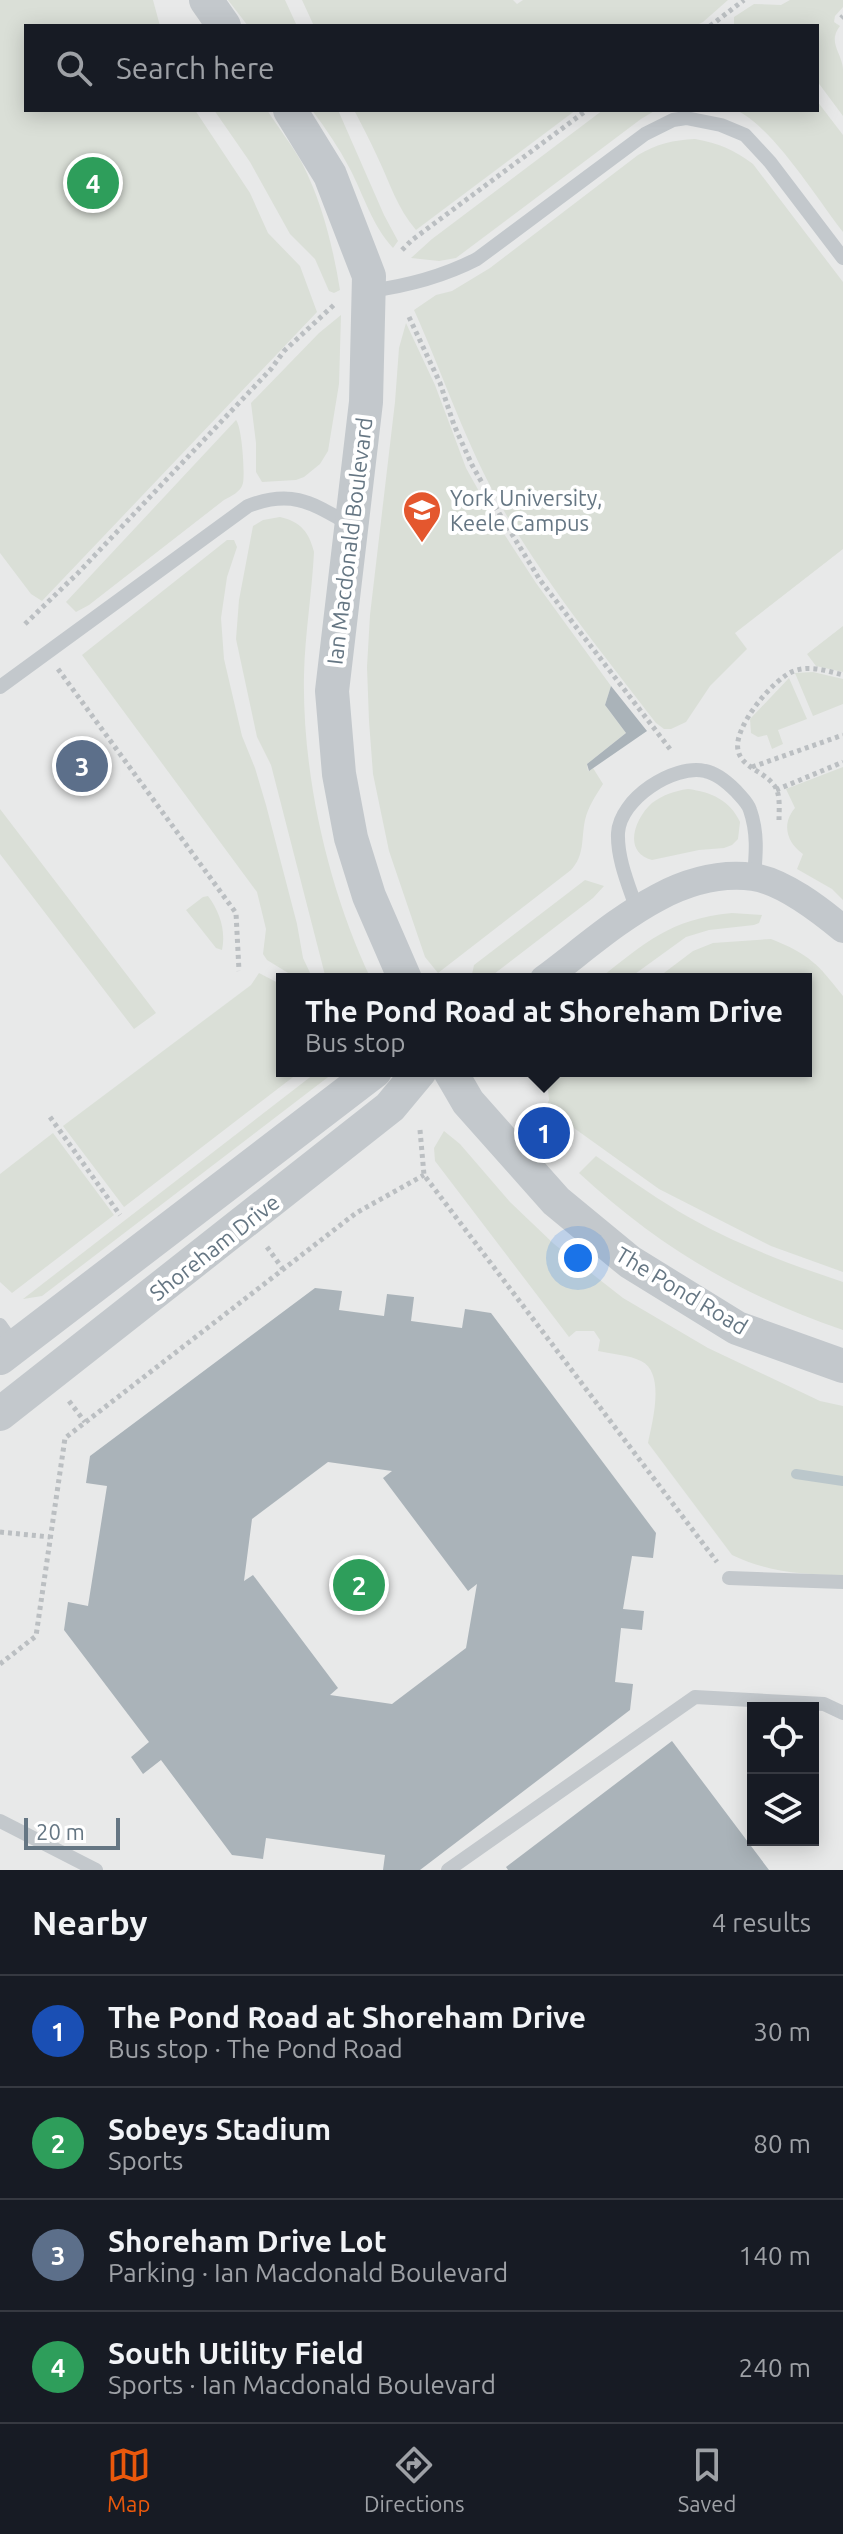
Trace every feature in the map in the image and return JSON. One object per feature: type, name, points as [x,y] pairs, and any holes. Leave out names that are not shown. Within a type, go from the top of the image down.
[{"type":"street","points":[[206,0],[223,24]]},
{"type":"street","name":"Ian Macdonald Boulevard","points":[[291,112],[330,175],[369,276],[366,402],[332,691],[339,774],[355,853],[369,896],[402,973]]},
{"type":"street","points":[[552,973],[637,910],[674,889],[712,879],[754,877],[780,887],[817,908],[843,929]]},
{"type":"street","name":"Shoreham Drive","points":[[5,1343],[367,1077]]},
{"type":"street","name":"Shoreham Drive","points":[[0,1414],[390,1107],[415,1077]]},
{"type":"street","name":"The Pond Road","points":[[453,1077],[468,1102],[556,1201],[630,1262],[737,1328],[843,1366]]},
{"type":"lane","points":[[369,291],[420,282],[452,272],[477,259],[645,134],[673,120],[686,118],[721,125],[745,135],[770,162],[843,258]]},
{"type":"lane","points":[[0,687],[248,506],[265,499],[309,501],[350,525]]},
{"type":"lane","points":[[637,910],[623,867],[618,831],[629,806],[651,785],[674,774],[707,771],[729,784],[750,808],[757,840],[754,877]]},
{"type":"lane","points":[[729,1578],[843,1582]]},
{"type":"lane","points":[[448,1870],[695,1697],[824,1704],[843,1713]]},
{"type":"lane","points":[[0,1821],[96,1870]]},
{"type":"path","points":[[713,24],[744,0]]},
{"type":"path","points":[[402,250],[584,112]]},
{"type":"path","points":[[25,624],[78,573],[271,369],[284,351],[328,309]]},
{"type":"path","points":[[409,317],[440,383],[472,465],[499,513],[540,580],[670,749]]},
{"type":"path","points":[[45,652],[236,913],[239,971]]},
{"type":"path","points":[[779,824],[774,784],[751,768],[739,754],[737,744],[747,717],[790,672],[807,668],[843,675]]},
{"type":"path","points":[[751,768],[843,735]]},
{"type":"path","points":[[776,790],[843,762]]},
{"type":"path","points":[[50,1117],[120,1215]]},
{"type":"path","points":[[420,1130],[424,1175],[729,1578]]},
{"type":"path","points":[[0,1664],[36,1636],[65,1438],[356,1213],[424,1175]]},
{"type":"path","points":[[267,1247],[283,1270]]},
{"type":"path","points":[[69,1400],[85,1422]]},
{"type":"path","points":[[0,1532],[50,1537]]},
{"type":"shaded area","name":"York University, Keele Campus","points":[[0,0],[843,0],[843,1870],[0,1870]]},
{"type":"shaded area","points":[[0,0],[153,0],[159,24],[24,24],[24,112],[196,112],[250,193],[268,233],[300,266],[317,312],[42,601],[31,594],[0,553]]},
{"type":"shaded area","points":[[228,0],[285,0],[296,24],[246,24]]},
{"type":"shaded area","points":[[302,0],[513,0],[517,4],[523,0],[728,0],[699,24],[313,24]]},
{"type":"shaded area","points":[[790,0],[843,0],[843,7],[834,22],[840,26],[835,42],[843,69],[843,116],[819,84],[819,24],[734,24],[734,17],[754,4],[781,5]]},
{"type":"shaded area","points":[[819,104],[843,135],[843,232],[779,147],[739,112],[819,112]]},
{"type":"shaded area","points":[[215,112],[268,112],[302,163],[315,193],[330,241],[340,290],[334,293],[329,291],[315,259],[290,234],[250,162]]},
{"type":"shaded area","points":[[313,112],[339,112],[398,241],[393,248],[374,220],[327,131]]},
{"type":"shaded area","points":[[355,112],[573,112],[416,230],[399,204]]},
{"type":"shaded area","points":[[600,112],[653,112],[456,258],[439,261],[411,258]]},
{"type":"shaded area","points":[[695,139],[726,148],[753,164],[843,282],[843,549],[735,633],[747,649],[710,686],[686,722],[664,729],[656,723],[578,621],[507,516],[469,440],[414,310],[436,295],[452,291],[490,268],[638,155],[665,143]]},
{"type":"shaded area","points":[[341,315],[339,384],[328,451],[320,464],[304,477],[262,482],[256,472],[251,403],[319,333]]},
{"type":"shaded area","points":[[406,323],[435,385],[466,468],[536,583],[611,686],[605,705],[626,733],[587,764],[588,771],[593,768],[603,784],[586,815],[581,853],[571,870],[438,973],[425,957],[389,851],[373,774],[369,721],[367,667],[370,615],[399,348]]},
{"type":"shaded area","points":[[236,420],[243,461],[240,489],[76,612],[66,602]]},
{"type":"shaded area","points":[[280,517],[293,522],[310,539],[314,552],[304,675],[313,791],[330,869],[368,973],[324,973],[271,765],[257,737],[236,639],[239,600],[253,526],[263,520]]},
{"type":"shaded area","points":[[227,540],[234,540],[237,547],[227,577],[221,618],[224,659],[242,736],[266,805],[303,958],[310,973],[288,973],[267,960],[263,954],[266,929],[257,892],[82,655]]},
{"type":"shaded area","points":[[843,626],[843,672],[816,666],[807,654]]},
{"type":"shaded area","points":[[813,672],[843,679],[843,704],[813,716],[795,673]]},
{"type":"shaded area","points":[[789,678],[807,719],[778,730],[783,744],[772,749],[767,735],[758,737],[751,733],[750,719]]},
{"type":"shaded area","points":[[843,767],[843,900],[832,889],[797,869],[803,854],[788,833],[788,820],[795,808],[786,789]]},
{"type":"shaded area","points":[[688,789],[712,795],[731,808],[740,822],[738,839],[724,848],[652,860],[643,856],[637,850],[634,834],[646,809],[656,800]]},
{"type":"shaded area","points":[[0,809],[156,1013],[134,1029],[0,854]]},
{"type":"shaded area","points":[[585,880],[604,886],[593,898],[495,973],[472,973],[474,965]]},
{"type":"shaded area","points":[[208,896],[221,922],[222,950],[216,948],[186,910]]},
{"type":"shaded area","points":[[732,913],[762,915],[759,923],[754,925],[709,930],[686,937],[636,973],[607,973],[660,934],[710,916]]},
{"type":"shaded area","points":[[771,939],[812,961],[843,996],[843,1272],[771,1246],[659,1189],[546,1108],[549,1077],[812,1077],[812,973],[664,973],[693,951],[713,943]]},
{"type":"shaded area","points":[[259,973],[276,982],[276,1077],[293,1077],[124,1207],[63,1126],[251,985]]},
{"type":"shaded area","points":[[310,1077],[328,1077],[42,1296],[23,1299]]},
{"type":"shaded area","points":[[444,1131],[554,1244],[623,1298],[708,1348],[820,1401],[843,1406],[843,1575],[786,1571],[732,1555],[648,1443],[655,1399],[649,1367],[631,1357],[598,1351],[600,1340],[594,1331],[576,1331],[569,1337],[435,1161],[434,1148]]},
{"type":"shaded area","points":[[53,1133],[114,1215],[12,1293],[0,1282],[0,1174]]},
{"type":"shaded area","points":[[596,1156],[698,1222],[779,1259],[843,1282],[843,1330],[769,1301],[671,1246],[609,1200],[579,1173]]},
{"type":"building","points":[[611,686],[647,731],[589,771],[587,764],[626,733],[605,705]]},
{"type":"building","points":[[315,1288],[342,1291],[339,1310],[384,1316],[387,1294],[414,1297],[411,1321],[462,1328],[465,1309],[491,1313],[656,1533],[653,1558],[632,1556],[623,1609],[644,1611],[642,1630],[621,1628],[615,1682],[633,1684],[630,1710],[420,1870],[383,1870],[385,1855],[266,1838],[263,1859],[232,1855],[161,1760],[143,1774],[131,1757],[149,1742],[64,1630],[68,1602],[88,1606],[107,1486],[86,1483],[90,1456]],"holes":[[[328,1462],[392,1471],[383,1478],[468,1591],[477,1584],[466,1648],[392,1704],[330,1695],[338,1688],[253,1575],[244,1581],[252,1519]]]},
{"type":"building","points":[[672,1741],[747,1841],[747,1846],[751,1846],[769,1870],[508,1870],[506,1867]]},
{"type":"waterway","points":[[796,1474],[843,1481]]},
{"type":"place","name":"South Utility Field","points":[[93,183]]},
{"type":"place","name":"York University, Keele Campus","points":[[422,544]]},
{"type":"place","name":"Shoreham Drive Lot","points":[[82,766]]},
{"type":"place","name":"The Pond Road at Shoreham Drive","points":[[544,1133]]},
{"type":"place","name":"Sobeys Stadium","points":[[359,1585]]}]
